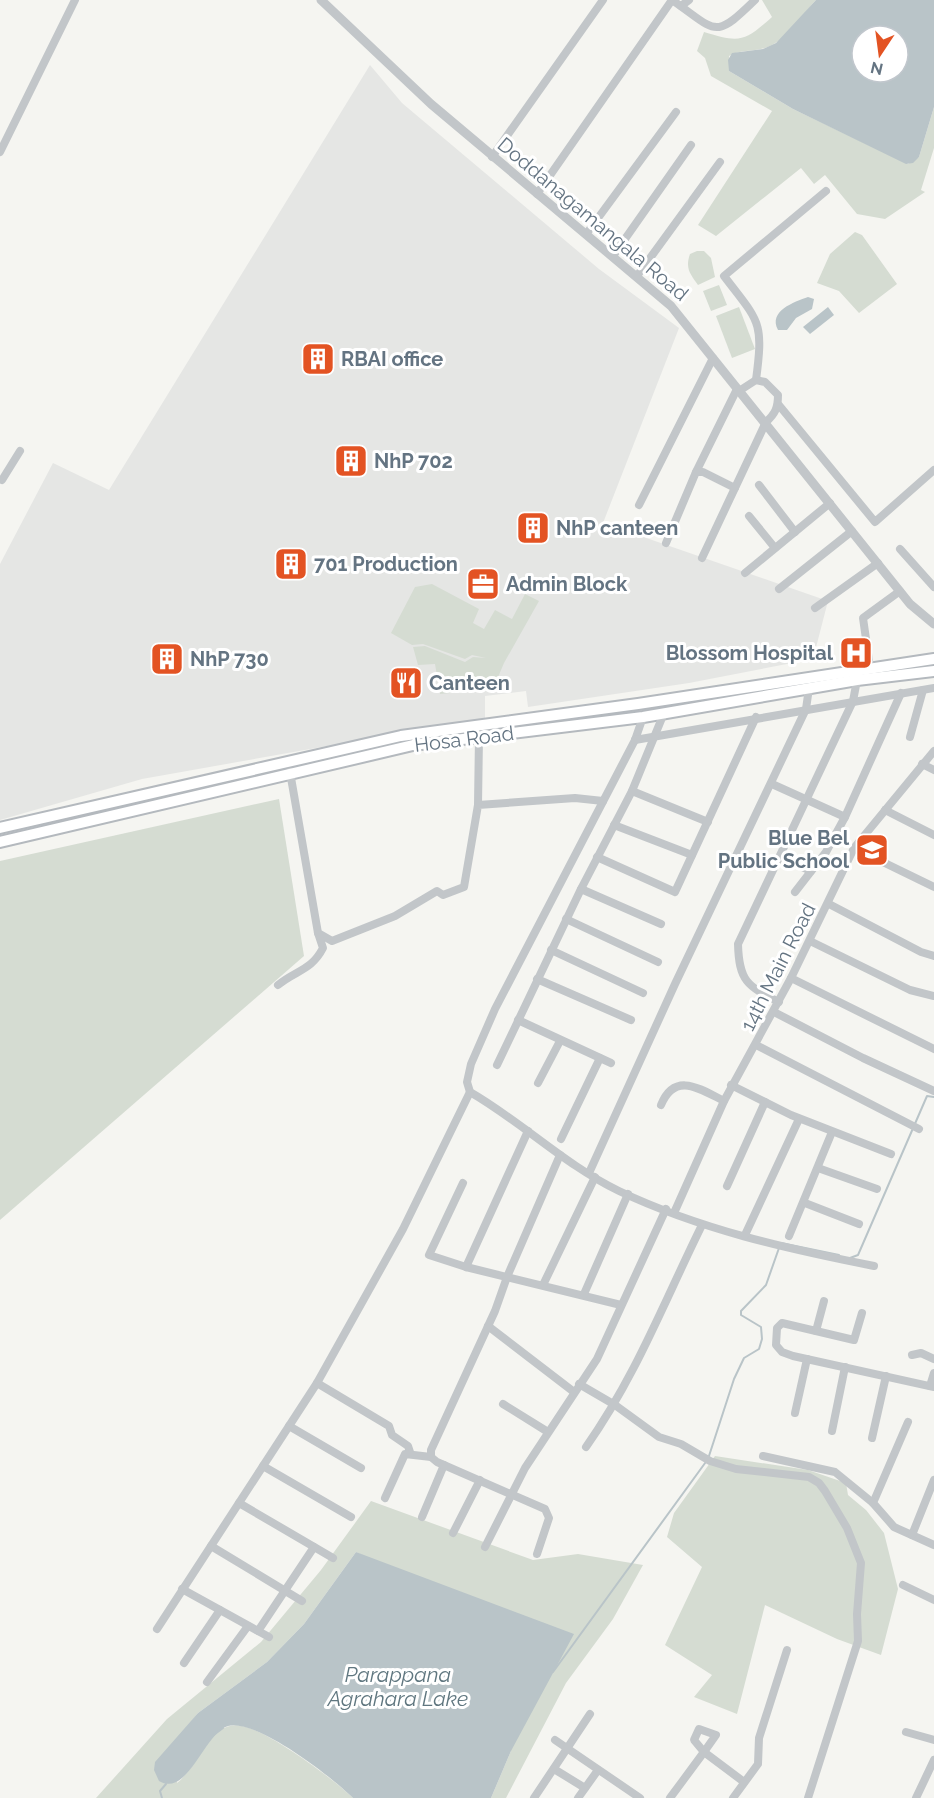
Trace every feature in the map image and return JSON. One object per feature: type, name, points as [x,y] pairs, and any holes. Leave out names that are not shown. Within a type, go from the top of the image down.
[{"type":"main road","name":"Hosa Road","points":[[0,828],[401,736],[638,704],[715,690],[934,658]]},
{"type":"main road","name":"Hosa Road","points":[[0,842],[290,772],[413,745],[643,717],[857,680],[934,671]]},
{"type":"main road","points":[[715,690],[720,704]]},
{"type":"street","points":[[0,152],[75,0]]},
{"type":"street","name":"Doddanagamangala Road","points":[[321,0],[431,104],[671,306],[910,604],[934,624]]},
{"type":"street","points":[[492,157],[603,0]]},
{"type":"street","points":[[537,194],[672,0],[712,28],[723,28],[731,24],[755,0]]},
{"type":"street","points":[[681,6],[689,0]]},
{"type":"street","points":[[587,233],[676,112]]},
{"type":"street","points":[[613,256],[691,146]]},
{"type":"street","points":[[638,276],[720,162]]},
{"type":"street","points":[[756,380],[760,336],[758,320],[723,276],[826,191]]},
{"type":"street","points":[[639,505],[713,358]]},
{"type":"street","points":[[666,543],[696,472],[738,390],[756,380],[765,382],[774,388],[778,395],[776,412],[766,422],[702,558]]},
{"type":"street","points":[[778,404],[875,522],[934,470]]},
{"type":"street","points":[[1,482],[20,452]]},
{"type":"street","points":[[696,472],[703,472],[735,488]]},
{"type":"street","points":[[759,485],[795,532]]},
{"type":"street","points":[[745,573],[830,503]]},
{"type":"street","points":[[749,516],[775,548]]},
{"type":"street","points":[[779,589],[852,531]]},
{"type":"street","points":[[900,549],[934,587]]},
{"type":"street","points":[[814,608],[878,563]]},
{"type":"street","points":[[870,668],[863,618],[900,591]]},
{"type":"street","points":[[779,1002],[745,982],[738,964],[738,944],[853,701],[857,680]]},
{"type":"street","points":[[543,1285],[675,984],[806,709],[809,688]]},
{"type":"street","points":[[635,740],[756,717],[934,688]]},
{"type":"street","points":[[910,737],[923,690]]},
{"type":"street","points":[[795,892],[826,852],[845,817],[901,693]]},
{"type":"street","points":[[497,1065],[566,919],[632,791],[657,735],[664,713]]},
{"type":"street","points":[[643,717],[635,740],[495,1009],[471,1064],[467,1082],[470,1092],[560,1155],[628,1194],[702,1225],[874,1266]]},
{"type":"street","points":[[597,857],[675,892],[756,717]]},
{"type":"street","points":[[318,933],[332,941],[395,916],[437,891],[443,895],[464,887],[478,805],[479,737]]},
{"type":"street","name":"14th Main Road","points":[[674,1213],[723,1101],[774,1012],[829,904],[854,848],[934,751]]},
{"type":"street","points":[[922,764],[934,770]]},
{"type":"street","points":[[278,985],[310,967],[317,960],[323,948],[318,933],[290,772]]},
{"type":"street","points":[[772,784],[845,817]]},
{"type":"street","points":[[632,791],[708,822]]},
{"type":"street","points":[[478,805],[575,798],[603,801]]},
{"type":"street","points":[[885,810],[934,835]]},
{"type":"street","points":[[614,825],[692,855]]},
{"type":"street","points":[[854,848],[934,887]]},
{"type":"street","points":[[787,860],[811,872]]},
{"type":"street","points":[[581,889],[661,924]]},
{"type":"street","points":[[829,904],[921,952],[934,956]]},
{"type":"street","points":[[566,919],[658,962]]},
{"type":"street","points":[[810,941],[910,990],[934,996]]},
{"type":"street","points":[[551,950],[643,993]]},
{"type":"street","points":[[791,978],[934,1049]]},
{"type":"street","points":[[537,979],[631,1020]]},
{"type":"street","points":[[774,1012],[863,1059],[934,1091]]},
{"type":"street","points":[[518,1020],[610,1064]]},
{"type":"street","points":[[538,1083],[560,1041]]},
{"type":"street","points":[[756,1046],[919,1129]]},
{"type":"street","points":[[561,1139],[600,1058]]},
{"type":"street","points":[[661,1105],[666,1094],[675,1087],[684,1085],[694,1086],[723,1101]]},
{"type":"street","points":[[731,1085],[799,1119],[891,1154]]},
{"type":"street","points":[[157,1629],[317,1383],[403,1229],[470,1092]]},
{"type":"street","points":[[727,1186],[765,1102]]},
{"type":"street","points":[[746,1235],[799,1119]]},
{"type":"street","points":[[466,1268],[528,1131]]},
{"type":"street","points":[[789,1236],[805,1203],[832,1132]]},
{"type":"street","points":[[431,1457],[447,1412],[488,1326],[560,1155]]},
{"type":"street","points":[[818,1168],[877,1189]]},
{"type":"street","points":[[463,1183],[429,1255],[466,1268],[584,1294],[621,1305]]},
{"type":"street","points":[[584,1294],[628,1194]]},
{"type":"street","points":[[805,1203],[859,1224]]},
{"type":"street","points":[[485,1546],[512,1493],[548,1432],[597,1359],[666,1209]]},
{"type":"street","points":[[586,1447],[615,1405],[644,1350],[702,1225]]},
{"type":"street","points":[[816,1331],[824,1301]]},
{"type":"street","points":[[862,1313],[854,1340],[782,1323],[777,1328],[776,1345],[782,1352],[807,1359],[932,1386],[934,1373]]},
{"type":"street","points":[[488,1326],[577,1388],[615,1405],[659,1437],[681,1444],[707,1459],[736,1469],[809,1477],[819,1483],[847,1528],[861,1563],[856,1652],[825,1739],[808,1798]]},
{"type":"street","points":[[912,1355],[921,1353],[934,1359]]},
{"type":"street","points":[[795,1413],[807,1359]]},
{"type":"street","points":[[832,1431],[845,1367]]},
{"type":"street","points":[[872,1438],[886,1376]]},
{"type":"street","points":[[317,1383],[389,1426],[392,1435],[408,1446],[410,1452]]},
{"type":"street","points":[[503,1404],[548,1432]]},
{"type":"street","points":[[873,1503],[908,1422]]},
{"type":"street","points":[[289,1426],[361,1468]]},
{"type":"street","points":[[385,1498],[405,1454],[410,1452],[431,1457],[444,1465],[512,1493],[549,1513],[537,1554]]},
{"type":"street","points":[[763,1456],[835,1472],[873,1503],[894,1527],[934,1545]]},
{"type":"street","points":[[422,1517],[444,1465]]},
{"type":"street","points":[[263,1466],[351,1517]]},
{"type":"street","points":[[453,1533],[480,1480]]},
{"type":"street","points":[[912,1535],[934,1480]]},
{"type":"street","points":[[239,1503],[333,1558]]},
{"type":"street","points":[[210,1546],[302,1601]]},
{"type":"street","points":[[258,1631],[314,1547]]},
{"type":"street","points":[[903,1585],[934,1600]]},
{"type":"street","points":[[182,1589],[269,1637]]},
{"type":"street","points":[[184,1663],[220,1610]]},
{"type":"street","points":[[207,1682],[248,1626]]},
{"type":"street","points":[[733,1798],[759,1759],[759,1738],[787,1650]]},
{"type":"street","points":[[534,1798],[590,1714]]},
{"type":"street","points":[[906,1732],[934,1740]]},
{"type":"street","points":[[555,1740],[629,1795],[640,1798]]},
{"type":"street","points":[[670,1798],[704,1752],[744,1782]]},
{"type":"street","points":[[918,1797],[933,1759]]},
{"type":"street","points":[[554,1769],[585,1788]]},
{"type":"street","points":[[578,1798],[598,1770]]},
{"type":"shaded area","points":[[762,0],[816,0],[787,34],[773,45],[729,56],[729,71],[793,109],[908,164],[919,157],[934,107],[934,148],[921,190],[925,192],[885,219],[857,214],[825,175],[814,184],[801,168],[716,236],[698,225],[772,111],[711,76],[705,58],[697,51],[704,32],[734,39],[748,36],[763,25],[772,17]]},
{"type":"shaded area","points":[[370,65],[402,103],[599,269],[679,328],[603,523],[828,601],[813,659],[689,683],[528,707],[526,691],[485,696],[485,718],[142,779],[0,820],[0,564],[53,463],[109,490]]},
{"type":"shaded area","points":[[855,232],[862,235],[897,284],[859,313],[839,291],[817,283],[830,254]]},
{"type":"shaded area","points":[[704,251],[711,258],[715,277],[698,285],[688,267],[690,254]]},
{"type":"shaded area","points":[[719,285],[727,305],[711,311],[703,291]]},
{"type":"shaded area","points":[[739,307],[755,349],[732,358],[716,316]]},
{"type":"shaded area","points":[[432,584],[479,609],[473,623],[484,629],[495,610],[512,619],[525,594],[539,601],[504,663],[493,689],[440,694],[435,664],[418,665],[413,647],[425,646],[465,662],[473,657],[486,658],[472,655],[465,659],[423,644],[412,645],[391,633],[415,587]]},
{"type":"shaded area","points":[[279,799],[304,956],[0,1220],[0,861]]},
{"type":"shaded area","points":[[715,1456],[808,1470],[846,1483],[848,1495],[866,1510],[884,1533],[898,1589],[881,1655],[837,1639],[765,1605],[737,1714],[694,1697],[712,1675],[665,1645],[702,1567],[667,1537],[674,1513]]},
{"type":"shaded area","points":[[371,1501],[533,1560],[578,1554],[643,1565],[613,1619],[566,1683],[506,1798],[491,1798],[511,1751],[362,1555],[356,1552],[304,1624],[267,1662],[198,1713],[182,1733],[177,1783],[215,1733],[228,1726],[239,1725],[267,1736],[283,1746],[317,1768],[353,1798],[96,1798],[167,1719],[261,1642],[321,1570]]},
{"type":"water","points":[[816,0],[934,0],[934,107],[919,157],[913,163],[906,164],[793,109],[729,71],[728,60],[732,53],[763,49],[776,43]]},
{"type":"water","points":[[808,297],[814,299],[812,309],[796,318],[787,330],[778,330],[776,318],[779,313],[784,308]]},
{"type":"water","points":[[828,307],[834,315],[810,334],[803,327]]},
{"type":"water","name":"Parappana Agrahara Lake","points":[[356,1552],[574,1634],[511,1751],[491,1798],[353,1798],[329,1777],[294,1752],[257,1731],[241,1726],[228,1726],[219,1731],[179,1781],[169,1784],[159,1781],[154,1770],[155,1762],[198,1713],[267,1662],[304,1624]]},
{"type":"waterway","points":[[850,1258],[858,1255],[927,1096],[934,1097]]},
{"type":"waterway","points":[[781,1243],[839,1255]]},
{"type":"waterway","points":[[553,1672],[708,1459],[734,1379],[744,1358],[759,1349],[762,1339],[761,1327],[741,1315],[741,1311],[766,1285],[779,1248]]},
{"type":"waterway","points":[[211,1737],[223,1728]]},
{"type":"waterway","points":[[162,1798],[160,1791],[166,1784]]},
{"type":"place","name":"RBAI office","points":[[318,359]]},
{"type":"place","name":"NhP 702","points":[[351,461]]},
{"type":"place","name":"NhP canteen","points":[[533,528]]},
{"type":"place","name":"701 Production","points":[[291,564]]},
{"type":"place","name":"Admin Block","points":[[483,584]]},
{"type":"place","name":"Blossom Hospital","points":[[856,653]]},
{"type":"place","name":"NhP 730","points":[[167,659]]},
{"type":"place","name":"Canteen","points":[[406,683]]},
{"type":"place","name":"Blue Bel Public School","points":[[872,850]]}]
